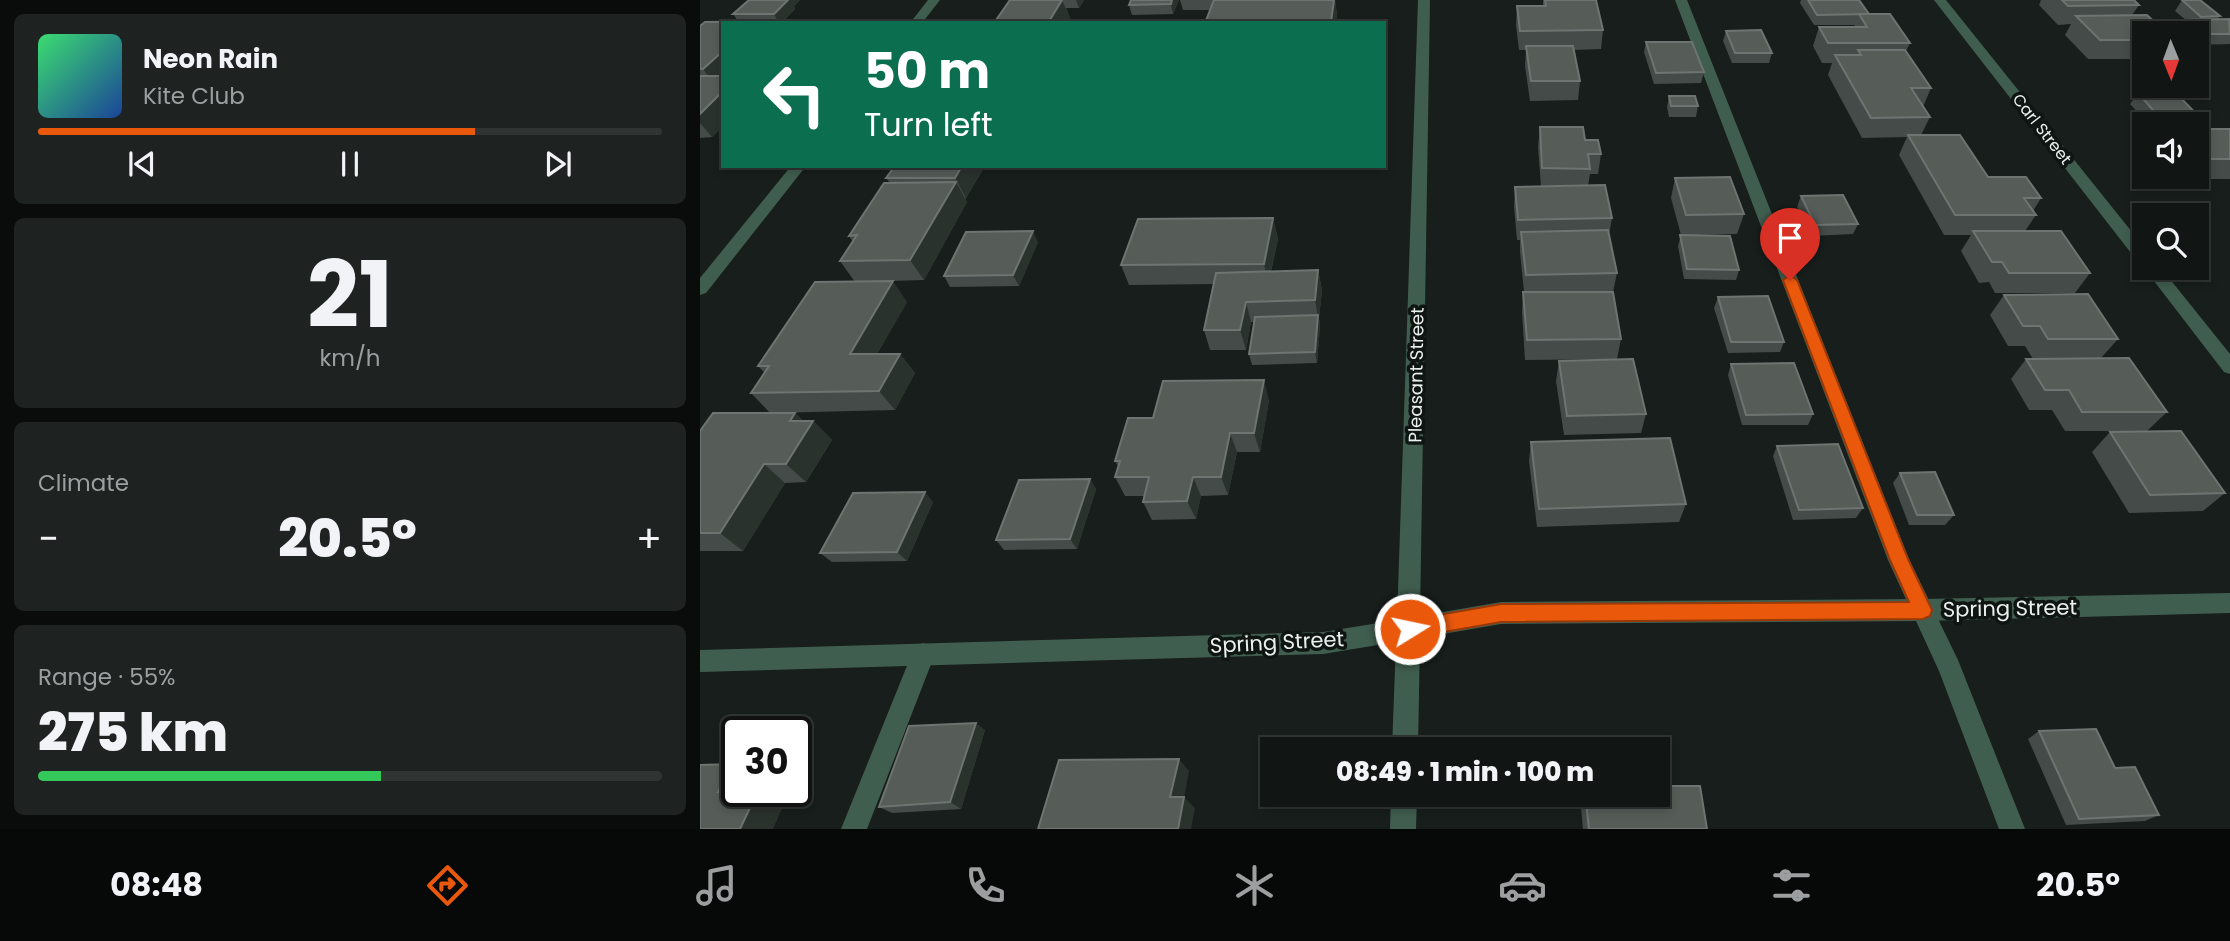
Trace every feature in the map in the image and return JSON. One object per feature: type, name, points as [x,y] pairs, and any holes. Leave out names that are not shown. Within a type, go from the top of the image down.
[{"type":"street","points":[[918,21],[934,0]]},
{"type":"street","name":"Pleasant Street","points":[[1406,737],[1424,0]]},
{"type":"street","points":[[1681,0],[1899,560],[1950,668],[2011,829]]},
{"type":"street","name":"Carl Street","points":[[1940,0],[2132,243]]},
{"type":"street","points":[[700,289],[797,168]]},
{"type":"street","points":[[2161,280],[2230,367]]},
{"type":"street","name":"Spring Street","points":[[700,661],[1323,643],[1501,613],[1923,610],[2230,603]]},
{"type":"street","points":[[854,829],[923,654]]},
{"type":"street","points":[[1403,829],[1404,807]]},
{"type":"building","points":[[749,0],[788,0],[774,14],[733,14]]},
{"type":"building","points":[[1010,0],[1062,0],[1049,21],[995,21]]},
{"type":"building","points":[[1131,0],[1172,0],[1171,4],[1129,5]]},
{"type":"building","points":[[1214,0],[1334,0],[1331,21],[1206,21]]},
{"type":"building","points":[[1545,0],[1596,0],[1603,30],[1520,31],[1517,6],[1546,6]]},
{"type":"building","points":[[1808,0],[1859,0],[1869,14],[1817,15]]},
{"type":"building","points":[[2062,0],[2134,0],[2139,5],[2068,6]]},
{"type":"building","points":[[2182,0],[2200,0],[2220,16],[2201,17]]},
{"type":"building","points":[[1859,14],[1890,14],[1910,43],[1828,43],[1819,27],[1867,27]]},
{"type":"building","points":[[2147,15],[2153,21],[2132,21],[2132,40],[2100,40],[2076,16]]},
{"type":"building","points":[[2229,19],[2230,34],[2209,34],[2209,21],[2188,20]]},
{"type":"building","points":[[705,22],[721,22],[721,53],[700,69],[700,26]]},
{"type":"building","points":[[1761,30],[1772,53],[1735,53],[1726,31]]},
{"type":"building","points":[[1646,42],[1692,42],[1704,72],[1656,73]]},
{"type":"building","points":[[1526,46],[1573,46],[1580,81],[1531,81]]},
{"type":"building","points":[[1858,50],[1905,50],[1931,88],[1911,88],[1930,117],[1871,118],[1835,55],[1861,55]]},
{"type":"building","points":[[700,76],[721,76],[721,93],[700,114]]},
{"type":"building","points":[[1669,96],[1695,96],[1698,106],[1671,106]]},
{"type":"building","points":[[2142,98],[2181,98],[2194,112],[2155,112]]},
{"type":"building","points":[[1540,127],[1583,127],[1585,140],[1598,140],[1601,154],[1588,154],[1590,169],[1542,168]]},
{"type":"building","points":[[2209,129],[2230,129],[2230,159],[2209,159]]},
{"type":"building","points":[[1908,135],[1960,135],[1988,177],[2026,177],[2041,198],[2024,198],[2036,215],[1955,215]]},
{"type":"building","points":[[894,168],[961,168],[955,178],[886,178]]},
{"type":"building","points":[[1730,177],[1744,214],[1686,215],[1675,178]]},
{"type":"building","points":[[956,182],[910,260],[840,261],[857,235],[849,236],[884,183]]},
{"type":"building","points":[[1605,185],[1612,218],[1518,220],[1515,187]]},
{"type":"building","points":[[1843,195],[1858,224],[1815,225],[1801,196]]},
{"type":"building","points":[[1273,218],[1264,264],[1121,265],[1138,219]]},
{"type":"building","points":[[1608,230],[1617,273],[1526,275],[1521,232]]},
{"type":"building","points":[[1033,231],[1013,275],[944,276],[966,232]]},
{"type":"building","points":[[1973,231],[2061,231],[2090,273],[2009,273],[2002,262],[1992,262]]},
{"type":"building","points":[[1680,235],[1730,236],[1739,270],[1687,269]]},
{"type":"building","points":[[1318,270],[1315,300],[1246,302],[1240,330],[1204,330],[1216,273]]},
{"type":"building","points":[[893,281],[850,354],[900,354],[879,391],[751,393],[769,366],[758,366],[815,282]]},
{"type":"building","points":[[1523,292],[1613,292],[1621,339],[1527,340]]},
{"type":"building","points":[[2088,294],[2118,339],[2048,339],[2040,326],[2023,326],[2004,295]]},
{"type":"building","points":[[1768,296],[1784,342],[1731,342],[1718,297]]},
{"type":"building","points":[[1318,315],[1315,352],[1249,354],[1255,317]]},
{"type":"building","points":[[2129,358],[2167,412],[2082,412],[2069,390],[2045,390],[2026,359]]},
{"type":"building","points":[[1633,359],[1646,414],[1567,416],[1559,361]]},
{"type":"building","points":[[1794,363],[1813,414],[1746,415],[1731,364]]},
{"type":"building","points":[[1264,380],[1254,433],[1230,433],[1221,477],[1193,477],[1187,501],[1143,502],[1149,477],[1115,477],[1120,461],[1115,461],[1128,418],[1153,418],[1163,381]]},
{"type":"building","points":[[713,413],[795,413],[790,421],[813,421],[786,464],[764,464],[720,533],[700,533],[700,431]]},
{"type":"building","points":[[2181,431],[2225,493],[2150,495],[2110,432]]},
{"type":"building","points":[[1670,438],[1686,504],[1539,509],[1531,442]]},
{"type":"building","points":[[1838,444],[1863,508],[1799,510],[1777,446]]},
{"type":"building","points":[[1935,472],[1954,515],[1917,515],[1900,473]]},
{"type":"building","points":[[1090,479],[1070,539],[996,540],[1019,480]]},
{"type":"building","points":[[925,492],[897,552],[820,553],[853,493]]},
{"type":"building","points":[[976,723],[950,802],[879,807],[909,726]]},
{"type":"building","points":[[2096,729],[2115,768],[2135,767],[2159,815],[2079,819],[2039,731]]},
{"type":"building","points":[[1179,759],[1170,797],[1184,797],[1178,829],[1038,829],[1059,760]]},
{"type":"building","points":[[721,764],[721,786],[718,792],[721,792],[721,807],[750,807],[740,829],[700,829],[700,765]]},
{"type":"building","points":[[1670,786],[1700,786],[1707,829],[1589,829],[1586,807],[1670,807]]},
{"type":"route","points":[[1410,629],[1501,613],[1923,610],[1899,560],[1790,280]]}]
